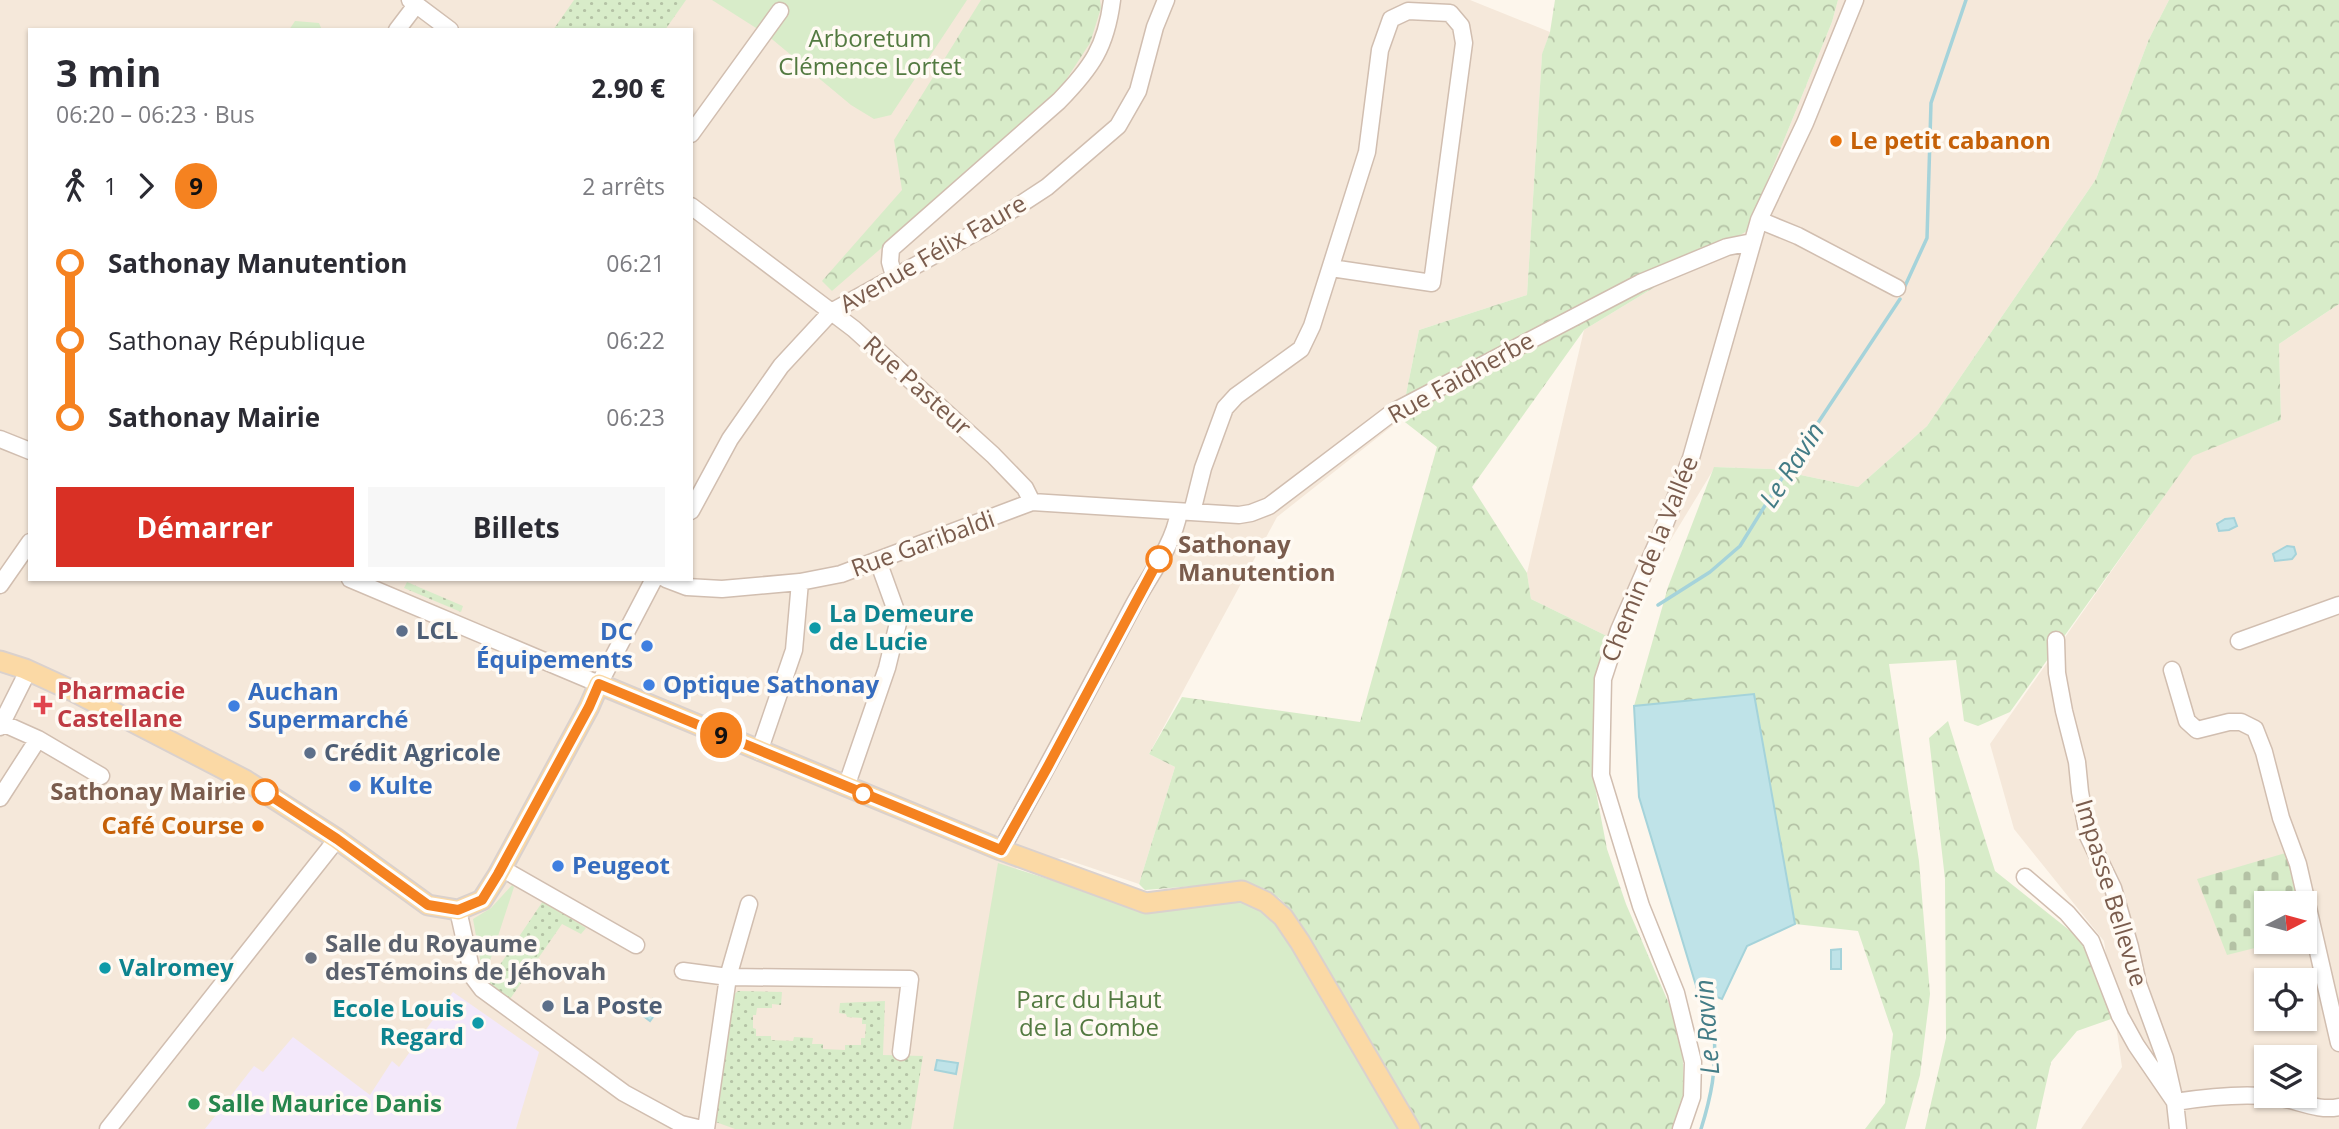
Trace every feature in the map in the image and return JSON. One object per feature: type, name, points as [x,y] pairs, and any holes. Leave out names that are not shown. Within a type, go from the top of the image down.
[{"type":"main road","points":[[0,661],[73,691],[245,780],[337,839],[428,905],[458,910],[482,900],[502,868],[599,684],[1001,850],[1146,903],[1242,891],[1266,902],[1283,917],[1410,1129]]},
{"type":"street","points":[[894,276],[890,262],[891,249],[1079,81],[1096,57],[1109,27],[1112,0]]},
{"type":"street","name":"Avenue Félix Faure","points":[[693,507],[730,439],[781,366],[831,312],[989,225],[1047,187],[1118,126],[1138,91],[1155,27],[1166,0]]},
{"type":"street","name":"Chemin de la Vallée","points":[[1681,1129],[1692,1097],[1693,1062],[1676,993],[1641,905],[1601,775],[1603,679],[1619,630],[1691,457],[1759,220],[1805,123],[1855,0]]},
{"type":"street","points":[[398,28],[413,3],[447,28]]},
{"type":"street","points":[[693,131],[780,11]]},
{"type":"street","points":[[1001,850],[1172,539],[1203,468],[1225,408],[1236,396],[1301,349],[1312,326],[1367,152],[1380,50],[1391,19],[1408,11],[1450,13],[1461,26],[1464,43],[1432,283],[1331,268]]},
{"type":"street","name":"Rue Pasteur","points":[[693,208],[831,312],[906,374],[993,455],[1025,488],[1032,502]]},
{"type":"street","points":[[1759,220],[1798,236],[1897,288]]},
{"type":"street","name":"Rue Faidherbe","points":[[1185,512],[1239,515],[1269,506],[1393,412],[1640,283],[1727,247],[1752,243]]},
{"type":"street","points":[[0,439],[28,450]]},
{"type":"street","name":"Rue Garibaldi","points":[[671,581],[687,587],[722,589],[800,582],[841,574],[1032,502],[1185,512]]},
{"type":"street","points":[[0,585],[28,545]]},
{"type":"street","points":[[845,787],[887,668],[899,619],[878,561]]},
{"type":"street","points":[[376,584],[599,684],[653,581]]},
{"type":"street","points":[[759,752],[794,650],[800,582]]},
{"type":"street","points":[[2239,641],[2339,605]]},
{"type":"street","name":"Impasse Bellevue","points":[[2056,640],[2057,673],[2077,762],[2088,836],[2113,888],[2138,984],[2165,1058],[2178,1129]]},
{"type":"street","points":[[2172,670],[2187,721],[2197,730],[2229,722],[2241,722],[2255,729],[2264,752],[2281,818],[2298,864],[2339,1043]]},
{"type":"street","points":[[28,671],[0,725],[38,739],[101,776]]},
{"type":"street","points":[[0,798],[38,739]]},
{"type":"street","points":[[108,1129],[337,839]]},
{"type":"street","points":[[502,868],[636,945]]},
{"type":"street","points":[[2025,877],[2067,913],[2091,941],[2120,1016],[2136,1045],[2175,1102],[2250,1096],[2276,1097],[2328,1110],[2339,1107]]},
{"type":"street","points":[[458,910],[473,976],[482,989],[624,1093],[681,1124],[704,1129],[728,977],[749,904]]},
{"type":"street","points":[[682,971],[728,977],[910,979],[901,1052]]},
{"type":"shaded area","points":[[0,0],[1470,0],[1550,32],[1542,55],[1527,295],[1419,330],[1401,419],[1277,517],[1149,754],[1175,767],[1139,884],[1062,858],[1017,866],[975,1129],[0,1129]]},
{"type":"shaded area","points":[[1838,0],[2169,0],[2149,39],[2096,179],[1927,426],[1858,487],[1772,469],[1715,467],[1611,638],[1531,599],[1527,573],[1584,330],[1747,231],[1832,22]]},
{"type":"shaded area","points":[[2339,304],[2339,1129],[2081,1129],[2122,1067],[2104,941],[2014,829],[1990,744],[2193,455],[2281,420],[2279,344]]},
{"type":"shaded area","points":[[453,992],[539,1052],[516,1129],[205,1129],[254,1066],[263,1072],[293,1037],[370,1095],[392,1061],[399,1067]]},
{"type":"green space","points":[[574,0],[686,0],[666,28],[554,28]]},
{"type":"green space","name":"Arboretum Clémence Lortet","points":[[712,0],[967,0],[891,115],[874,119],[851,105],[767,35]]},
{"type":"green space","points":[[981,0],[1100,0],[1101,8],[1090,43],[1062,86],[1023,125],[832,291],[822,281],[902,190],[894,140]]},
{"type":"green space","points":[[1555,0],[1838,0],[1832,22],[1747,231],[1584,330],[1472,487],[1527,573],[1531,599],[1611,638],[1593,776],[1607,849],[1626,904],[1682,1034],[1684,1094],[1672,1129],[1414,1129],[1292,911],[1279,898],[1244,882],[1145,890],[1139,884],[1175,767],[1149,754],[1182,697],[1360,722],[1437,447],[1401,419],[1419,330],[1527,295],[1542,54],[1550,32]]},
{"type":"green space","points":[[2169,0],[2339,0],[2339,304],[2279,344],[2281,420],[2193,456],[2010,712],[1978,726],[1964,721],[1956,660],[1889,664],[1919,861],[1930,994],[1920,1075],[1905,1129],[1865,1129],[1885,1103],[1893,1034],[1858,931],[1795,924],[1754,694],[1634,706],[1668,587],[1714,467],[1772,469],[1858,487],[1927,426],[2096,179],[2149,39]]},
{"type":"green space","points":[[295,21],[319,23],[321,28],[290,28]]},
{"type":"green space","points":[[407,582],[463,606],[461,612],[404,588]]},
{"type":"green space","points":[[1948,721],[1995,871],[2083,941],[2114,1018],[2077,1031],[2051,1062],[2036,1129],[1925,1129],[1946,1038],[1945,879],[1929,738]]},
{"type":"green space","points":[[2289,852],[2297,891],[2254,891],[2254,948],[2227,955],[2197,879]]},
{"type":"green space","name":"Parc du Haut de la Combe","points":[[998,863],[1145,910],[1242,899],[1268,912],[1297,948],[1360,1065],[1399,1129],[953,1129]]},
{"type":"green space","points":[[512,885],[514,887],[487,970],[481,964],[473,919],[491,908]]},
{"type":"green space","points":[[543,901],[586,928],[581,934],[562,924],[510,999],[487,984]]},
{"type":"green space","points":[[523,934],[528,937],[538,935],[539,940],[534,938],[533,941],[535,946],[540,948],[535,956],[516,965],[512,958],[521,951],[519,939]]},
{"type":"green space","points":[[738,991],[782,992],[781,1005],[772,1004],[772,1008],[757,1008],[756,1015],[753,1015],[756,1036],[793,1041],[794,1037],[813,1038],[812,1044],[823,1044],[823,1049],[845,1050],[845,1045],[861,1045],[861,1038],[865,1038],[866,1024],[862,1024],[862,1018],[847,1017],[846,1014],[839,1013],[840,1003],[885,1001],[883,1055],[923,1056],[911,1129],[735,1129],[713,1121],[731,997]]},
{"type":"water","points":[[2234,518],[2237,526],[2219,531],[2217,524]]},
{"type":"water","points":[[2287,546],[2294,547],[2296,554],[2292,559],[2275,561],[2273,554]]},
{"type":"water","points":[[1754,694],[1795,924],[1747,946],[1722,999],[1697,989],[1639,797],[1634,706]]},
{"type":"water","points":[[1841,949],[1841,969],[1831,969],[1831,950]]},
{"type":"water","points":[[653,999],[662,1005],[650,1021],[642,1015]]},
{"type":"water","points":[[937,1060],[958,1063],[956,1074],[935,1070]]},
{"type":"waterway","name":"Le Ravin","points":[[1905,286],[1927,238],[1931,103],[1966,0]]},
{"type":"waterway","name":"Le Ravin","points":[[1658,605],[1710,572],[1740,546],[1900,299]]},
{"type":"waterway","name":"Le Ravin","points":[[1701,1129],[1715,1059],[1714,1035],[1704,990]]},
{"type":"bus line","name":"9","points":[[265,792],[337,839],[428,905],[458,910],[482,900],[589,707],[599,684],[1001,850],[1159,559]]},
{"type":"place","name":"Le petit cabanon","points":[[1836,141]]},
{"type":"place","name":"Sathonay Manutention","points":[[1159,559]]},
{"type":"place","name":"La Demeure de Lucie","points":[[815,628]]},
{"type":"place","name":"LCL","points":[[402,631]]},
{"type":"place","name":"DC Équipements","points":[[647,646]]},
{"type":"place","name":"Optique Sathonay","points":[[649,685]]},
{"type":"place","name":"Pharmacie Castellane","points":[[43,705]]},
{"type":"place","name":"Auchan Supermarché","points":[[234,706]]},
{"type":"place","name":"Crédit Agricole","points":[[310,753]]},
{"type":"place","name":"Kulte","points":[[355,786]]},
{"type":"place","name":"Sathonay Mairie","points":[[265,792]]},
{"type":"place","name":"Café Course","points":[[258,826]]},
{"type":"place","name":"Peugeot","points":[[558,866]]},
{"type":"place","name":"Salle du Royaume desTémoins de Jéhovah","points":[[311,958]]},
{"type":"place","name":"Valromey","points":[[105,968]]},
{"type":"place","name":"La Poste","points":[[548,1006]]},
{"type":"place","name":"Ecole Louis Regard","points":[[478,1023]]},
{"type":"place","name":"Salle Maurice Danis","points":[[194,1104]]}]
